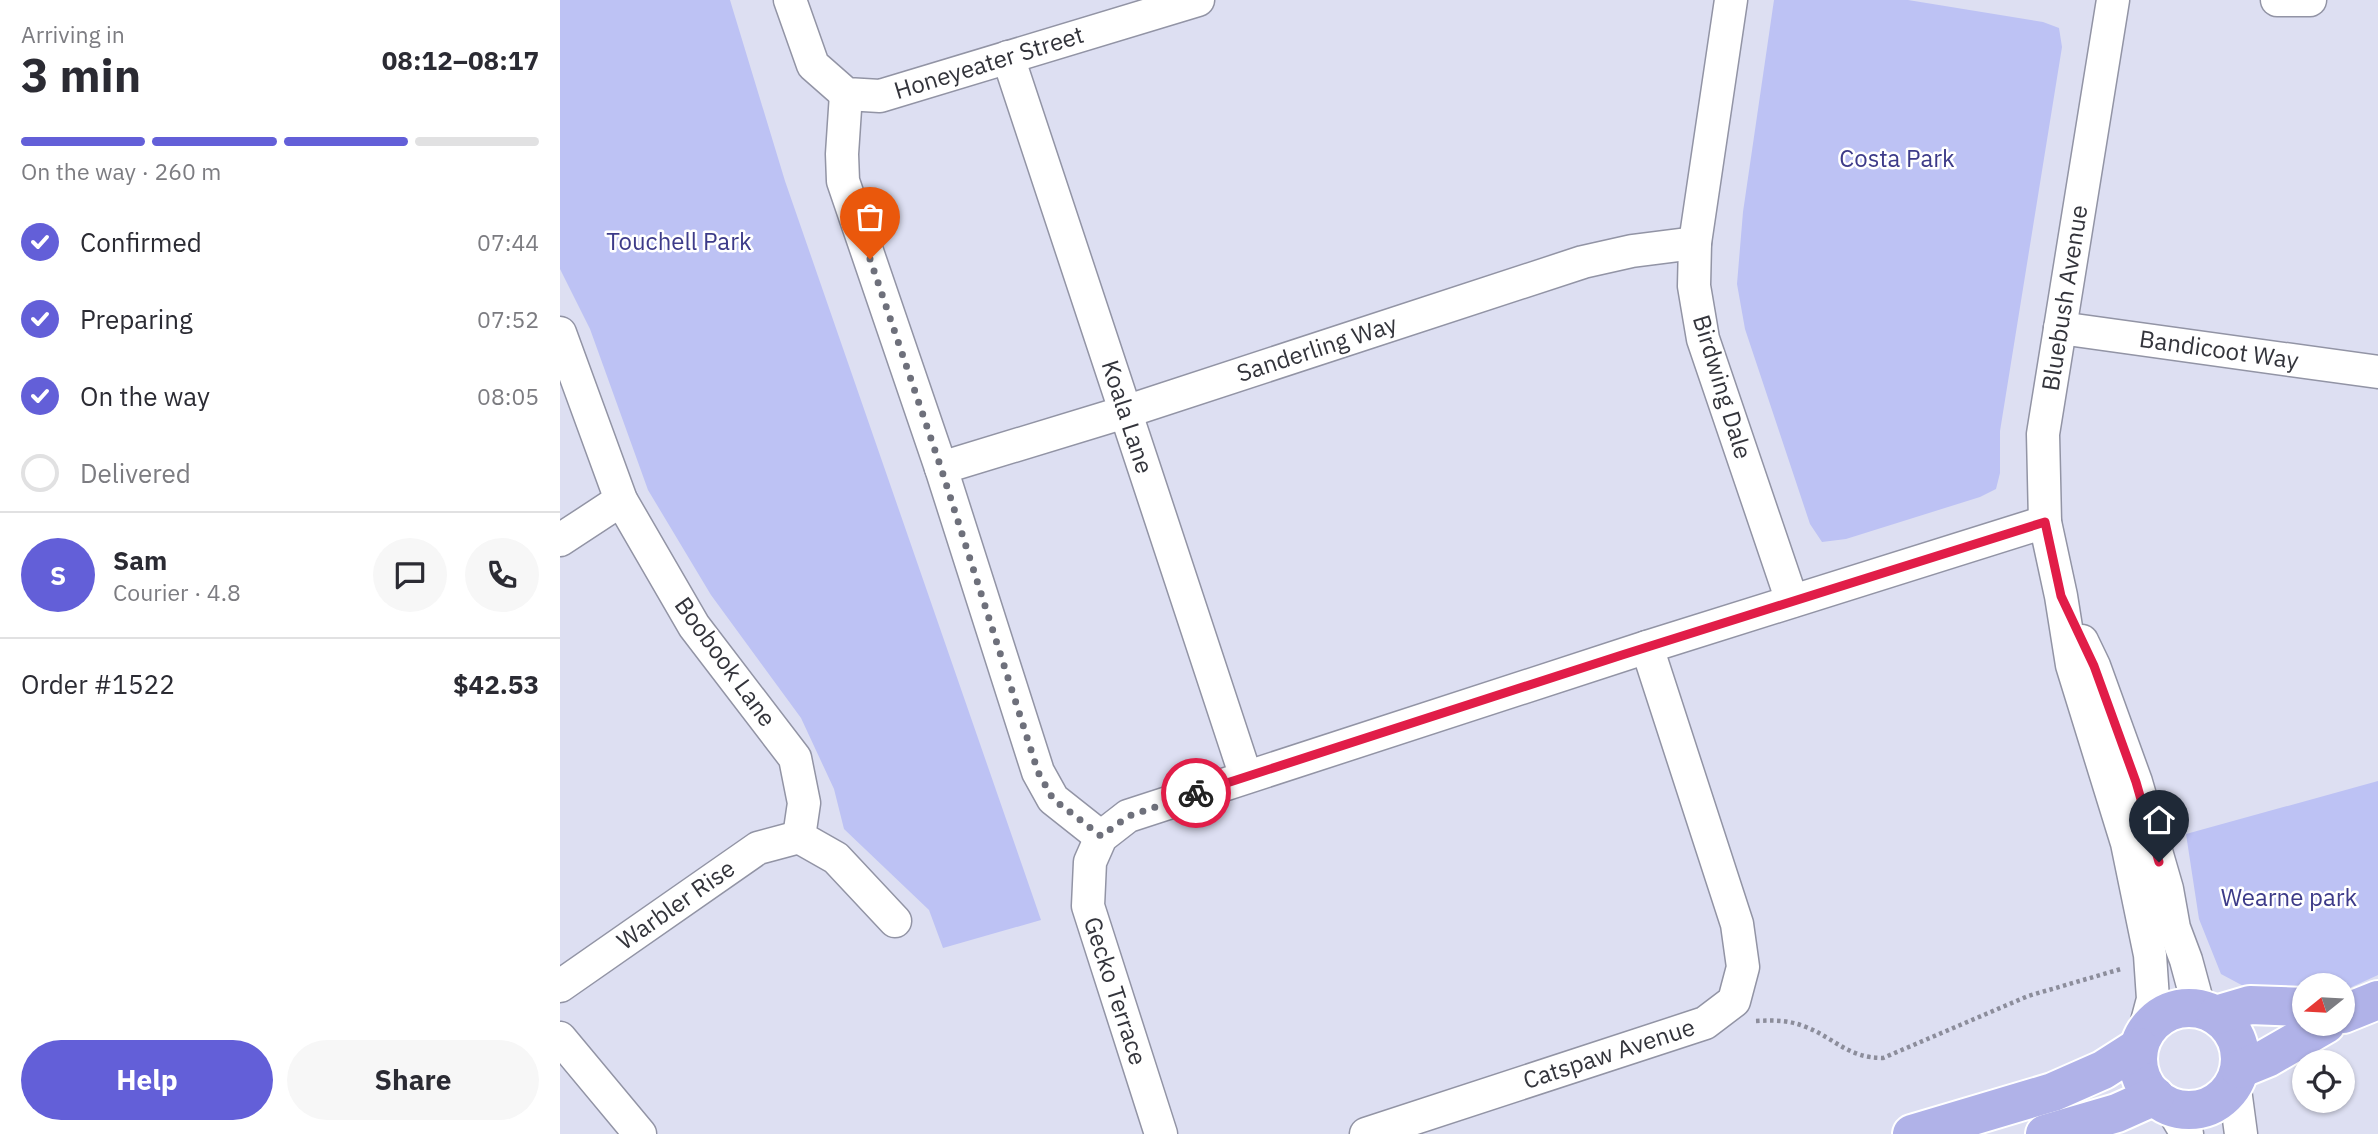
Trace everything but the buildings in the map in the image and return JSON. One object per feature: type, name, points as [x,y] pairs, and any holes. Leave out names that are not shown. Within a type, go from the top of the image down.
[{"type":"main road","points":[[1912,1134],[2053,1092],[2103,1070],[2141,1040],[2152,1023],[2174,1009],[2207,1012],[2250,1005],[2292,1007]]},
{"type":"main road","points":[[2207,1012],[2229,1028],[2238,1045],[2237,1076]]},
{"type":"main road","points":[[2045,1134],[2117,1113],[2171,1112],[2207,1107],[2227,1093],[2237,1076],[2305,1036]]},
{"type":"main road","points":[[2141,1040],[2138,1065],[2143,1082],[2171,1112]]},
{"type":"street","points":[[790,0],[813,65],[846,94],[843,181],[941,468],[1038,772],[1053,799],[1101,836],[1129,816],[1246,777],[2045,522]]},
{"type":"street","name":"Honeyeater Street","points":[[846,94],[880,96],[908,90],[1197,0]]},
{"type":"street","name":"Birdwing Dale","points":[[1731,0],[1695,243],[1694,286],[1703,339],[1792,601]]},
{"type":"street","name":"Bluebush Avenue","points":[[2113,0],[2043,434],[2045,522],[2072,666],[2127,843],[2150,955],[2153,999],[2141,1040]]},
{"type":"street","points":[[2277,0],[2310,0]]},
{"type":"street","name":"Koala Lane","points":[[1008,57],[1246,777]]},
{"type":"street","name":"Sanderling Way","points":[[941,468],[1125,412],[1583,262],[1632,251],[1695,243]]},
{"type":"street","name":"Bandicoot Way","points":[[2060,328],[2378,372]]},
{"type":"street","name":"Boobook Lane","points":[[560,332],[621,500],[694,626],[795,758],[804,803],[799,837]]},
{"type":"street","points":[[560,540],[621,500]]},
{"type":"street","name":"Bluebush Avenue","points":[[2061,596],[2094,666],[2136,782],[2174,928],[2207,1012]]},
{"type":"street","name":"Catspaw Avenue","points":[[1366,1134],[1705,1023],[1734,1001],[1742,967],[1737,924],[1647,647]]},
{"type":"street","name":"Gecko Terrace","points":[[1101,836],[1090,862],[1088,906],[1161,1134]]},
{"type":"street","points":[[799,837],[836,858],[895,921]]},
{"type":"street","name":"Warbler Rise","points":[[560,986],[758,848],[799,837]]},
{"type":"street","points":[[560,1038],[640,1134]]},
{"type":"street","points":[[2237,1076],[2241,1134]]},
{"type":"path","points":[[1751,1022],[1781,1020],[1806,1027],[1865,1058],[1883,1058],[2028,996],[2121,968]]},
{"type":"green space","name":"Touchell Park","points":[[560,0],[730,0],[785,181],[1041,920],[943,948],[929,910],[844,829],[834,789],[801,718],[711,595],[648,490],[590,329],[560,269]]},
{"type":"green space","name":"Costa Park","points":[[1774,0],[1908,0],[2043,22],[2059,28],[2062,47],[2000,431],[2000,473],[1996,489],[1980,497],[1846,539],[1822,542],[1810,524],[1745,329],[1737,284],[1743,212]]},
{"type":"green space","name":"Wearne park","points":[[2378,781],[2378,975],[2356,985],[2356,973],[2292,973],[2292,995],[2262,996],[2221,974],[2199,919],[2186,834]]},
{"type":"way so far","points":[[870,259],[941,468],[1038,772],[1053,799],[1101,836],[1129,816],[1196,793]]},
{"type":"route","points":[[1196,793],[2045,522],[2061,596],[2094,666],[2136,782],[2159,862]]}]
